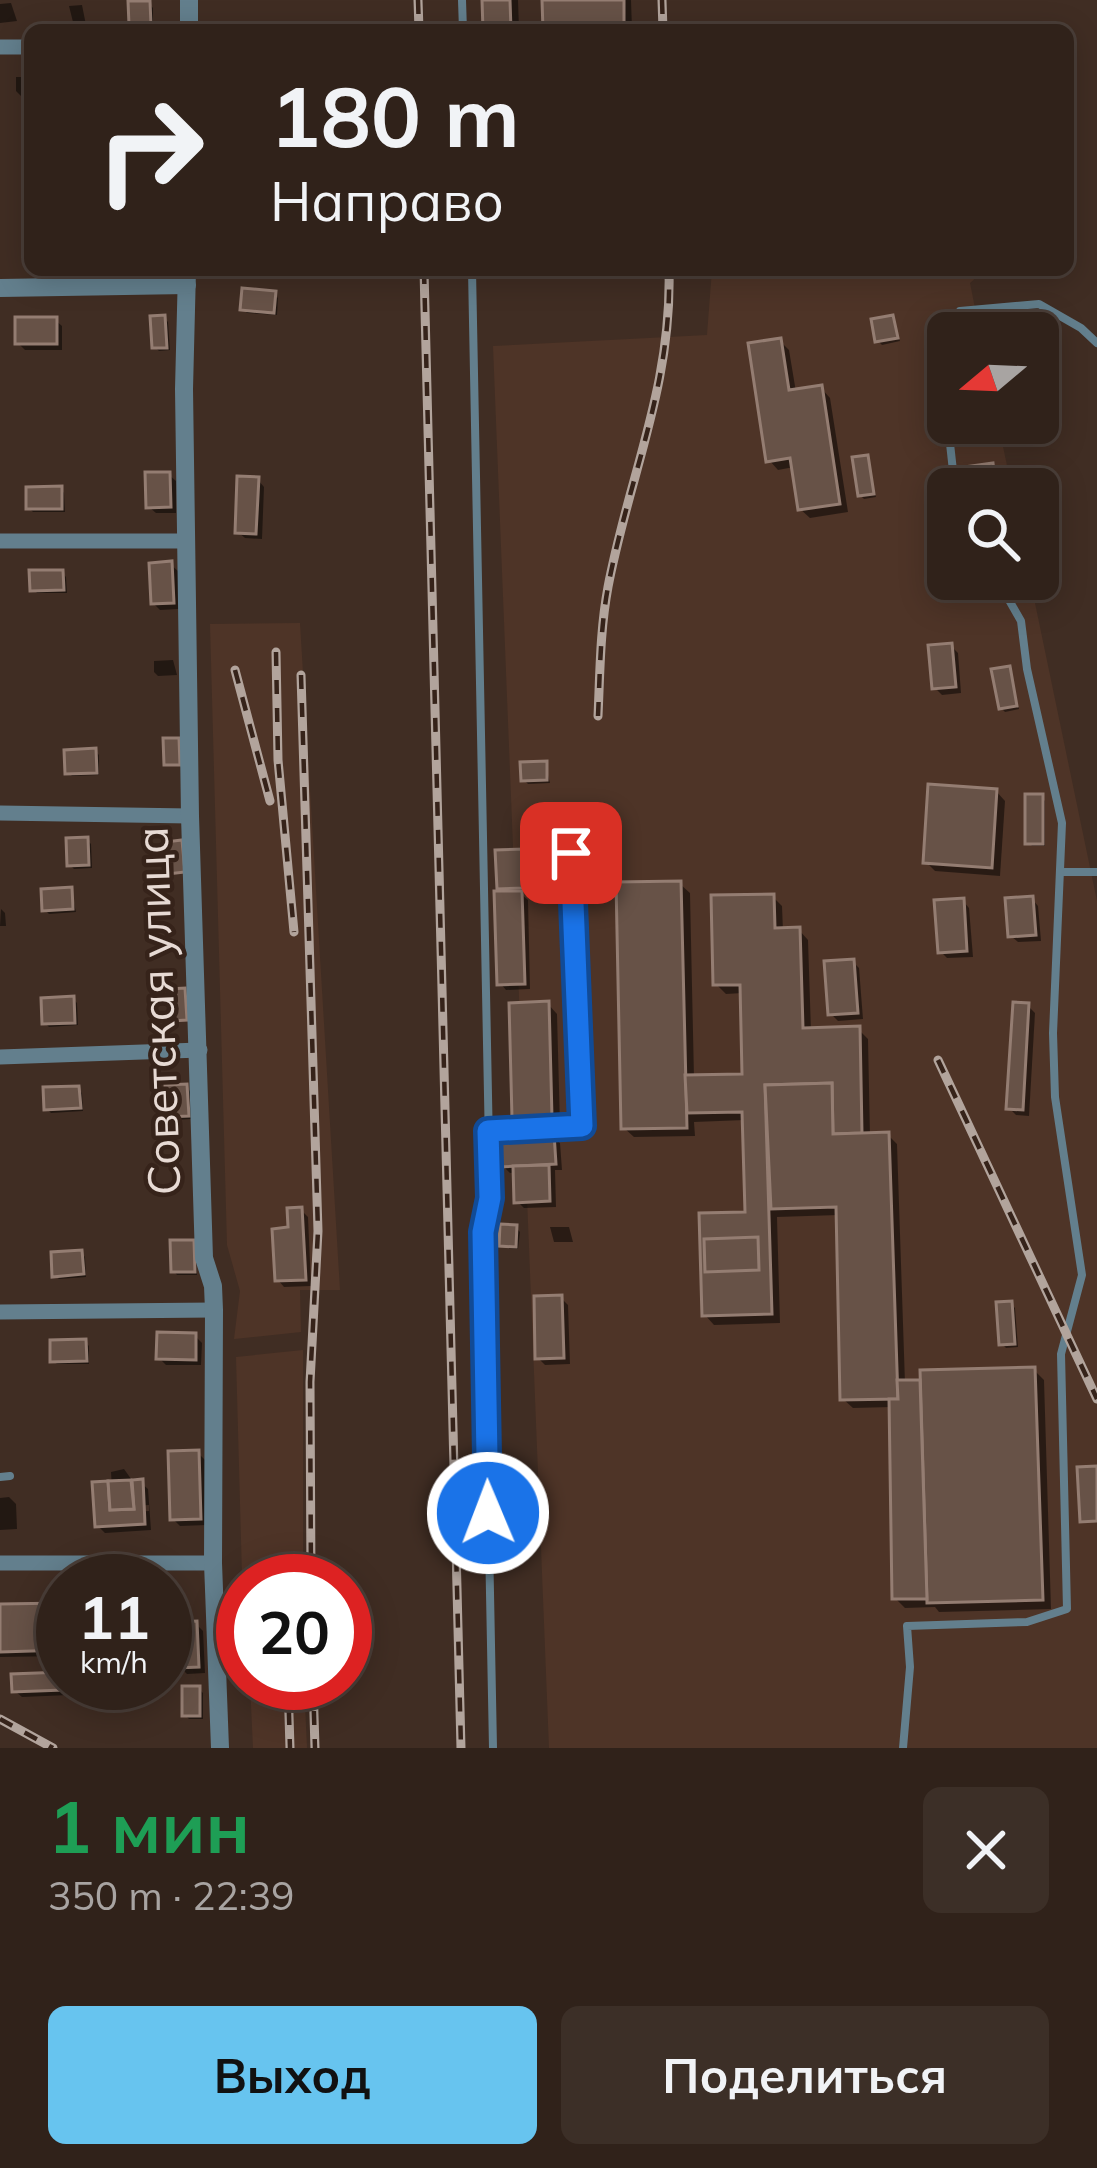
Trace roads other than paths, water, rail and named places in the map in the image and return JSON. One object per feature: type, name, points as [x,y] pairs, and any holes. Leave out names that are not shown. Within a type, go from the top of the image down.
[{"type":"street","points":[[0,288],[187,277]]},
{"type":"street","name":"Советская улица","points":[[187,277],[190,816],[204,1258],[214,1310],[213,1563],[220,1748]]},
{"type":"street","points":[[0,542],[185,541]]},
{"type":"street","points":[[0,813],[190,816]]},
{"type":"street","points":[[0,1057],[200,1049]]},
{"type":"street","points":[[0,1312],[214,1310]]},
{"type":"street","points":[[0,1564],[213,1563]]},
{"type":"lane","points":[[472,276],[490,1198],[483,1232],[493,1748]]},
{"type":"lane","points":[[959,312],[1039,304],[1053,312]]},
{"type":"lane","points":[[1059,315],[1097,343]]},
{"type":"lane","points":[[903,1748],[910,1666],[907,1626],[1027,1622],[1067,1609],[1061,1354],[1082,1275],[1054,1097],[1062,823],[1027,669],[1022,621],[1010,600]]},
{"type":"lane","points":[[488,1131],[582,1126],[571,853]]},
{"type":"lane","points":[[1061,872],[1097,872]]},
{"type":"railway","points":[[418,0],[419,24]]},
{"type":"railway","points":[[662,0],[663,24]]},
{"type":"railway","points":[[424,276],[461,1748]]},
{"type":"railway","points":[[598,716],[605,603],[657,392],[669,276]]},
{"type":"railway","points":[[276,652],[278,760],[294,932]]},
{"type":"railway","points":[[235,670],[270,801]]},
{"type":"railway","points":[[301,675],[318,1231],[310,1382],[311,1554]]},
{"type":"railway","points":[[938,1060],[1097,1399]]},
{"type":"railway","points":[[289,1710],[290,1748]]},
{"type":"railway","points":[[314,1710],[315,1748]]},
{"type":"railway","points":[[0,1719],[53,1748]]}]
